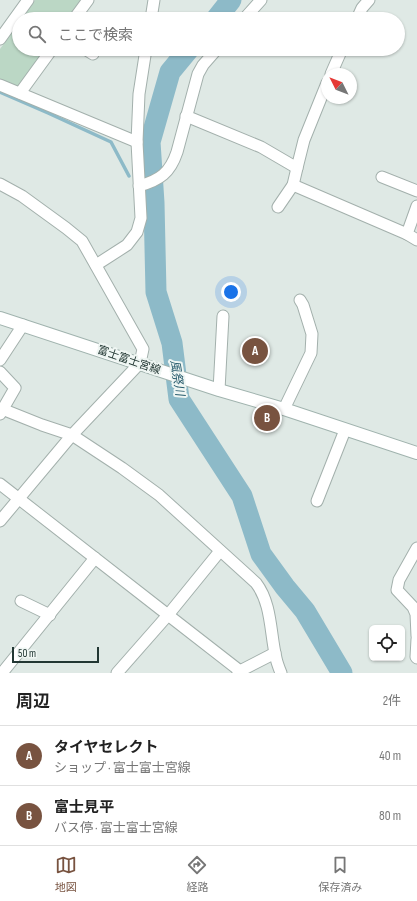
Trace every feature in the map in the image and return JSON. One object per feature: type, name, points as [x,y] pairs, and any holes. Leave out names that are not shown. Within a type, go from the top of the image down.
[{"type":"main road","name":"富士富士宮線","points":[[0,318],[417,453]]},
{"type":"street","points":[[19,12],[28,0]]},
{"type":"street","points":[[79,12],[88,0]]},
{"type":"street","points":[[152,12],[154,0]]},
{"type":"street","points":[[250,12],[261,0]]},
{"type":"street","points":[[360,12],[369,0]]},
{"type":"street","points":[[0,39],[12,22]]},
{"type":"street","points":[[20,94],[47,56]]},
{"type":"street","points":[[96,265],[127,245],[137,232],[141,218],[137,142],[139,94],[145,56]]},
{"type":"street","points":[[140,185],[160,177],[173,163],[198,74],[211,56]]},
{"type":"street","points":[[334,68],[339,56]]},
{"type":"street","points":[[0,86],[137,142]]},
{"type":"street","points":[[278,207],[293,185],[304,140],[321,98]]},
{"type":"street","points":[[186,116],[261,146],[297,168]]},
{"type":"street","points":[[382,177],[417,191]]},
{"type":"street","points":[[0,184],[22,196],[82,241],[143,348],[140,363],[72,435],[0,521]]},
{"type":"street","points":[[293,185],[407,234],[417,240]]},
{"type":"street","points":[[407,234],[417,206]]},
{"type":"street","points":[[284,409],[311,353],[312,334],[303,304],[300,300]]},
{"type":"street","points":[[219,390],[223,316]]},
{"type":"street","points":[[0,360],[24,326]]},
{"type":"street","points":[[0,372],[15,388],[1,411],[72,435],[122,468],[159,495],[256,583],[262,590],[267,606],[275,653],[281,673]]},
{"type":"street","points":[[317,501],[345,430]]},
{"type":"street","points":[[0,484],[20,498],[239,672],[275,653]]},
{"type":"street","points":[[417,548],[399,580],[397,590],[413,607],[416,614],[417,636]]},
{"type":"street","points":[[117,673],[168,615],[220,551]]},
{"type":"street","points":[[2,673],[95,558]]},
{"type":"street","points":[[21,601],[50,615]]},
{"type":"street","points":[[417,639],[417,658]]},
{"type":"green space","points":[[35,0],[81,0],[72,12],[27,12]]},
{"type":"green space","points":[[12,33],[12,56],[40,56],[18,86],[0,79],[0,49]]},
{"type":"waterway","name":"風祭川","points":[[222,12],[231,0]]},
{"type":"waterway","name":"風祭川","points":[[183,56],[170,72],[150,142],[154,203],[156,292],[172,343],[179,399],[242,496],[261,554],[305,611],[342,673]]},
{"type":"waterway","points":[[0,92],[111,142],[129,176]]},
{"type":"waterway","points":[[145,193],[154,203]]},
{"type":"place","name":"タイヤセレクト","points":[[255,351]]},
{"type":"place","name":"富士見平","points":[[267,418]]}]
